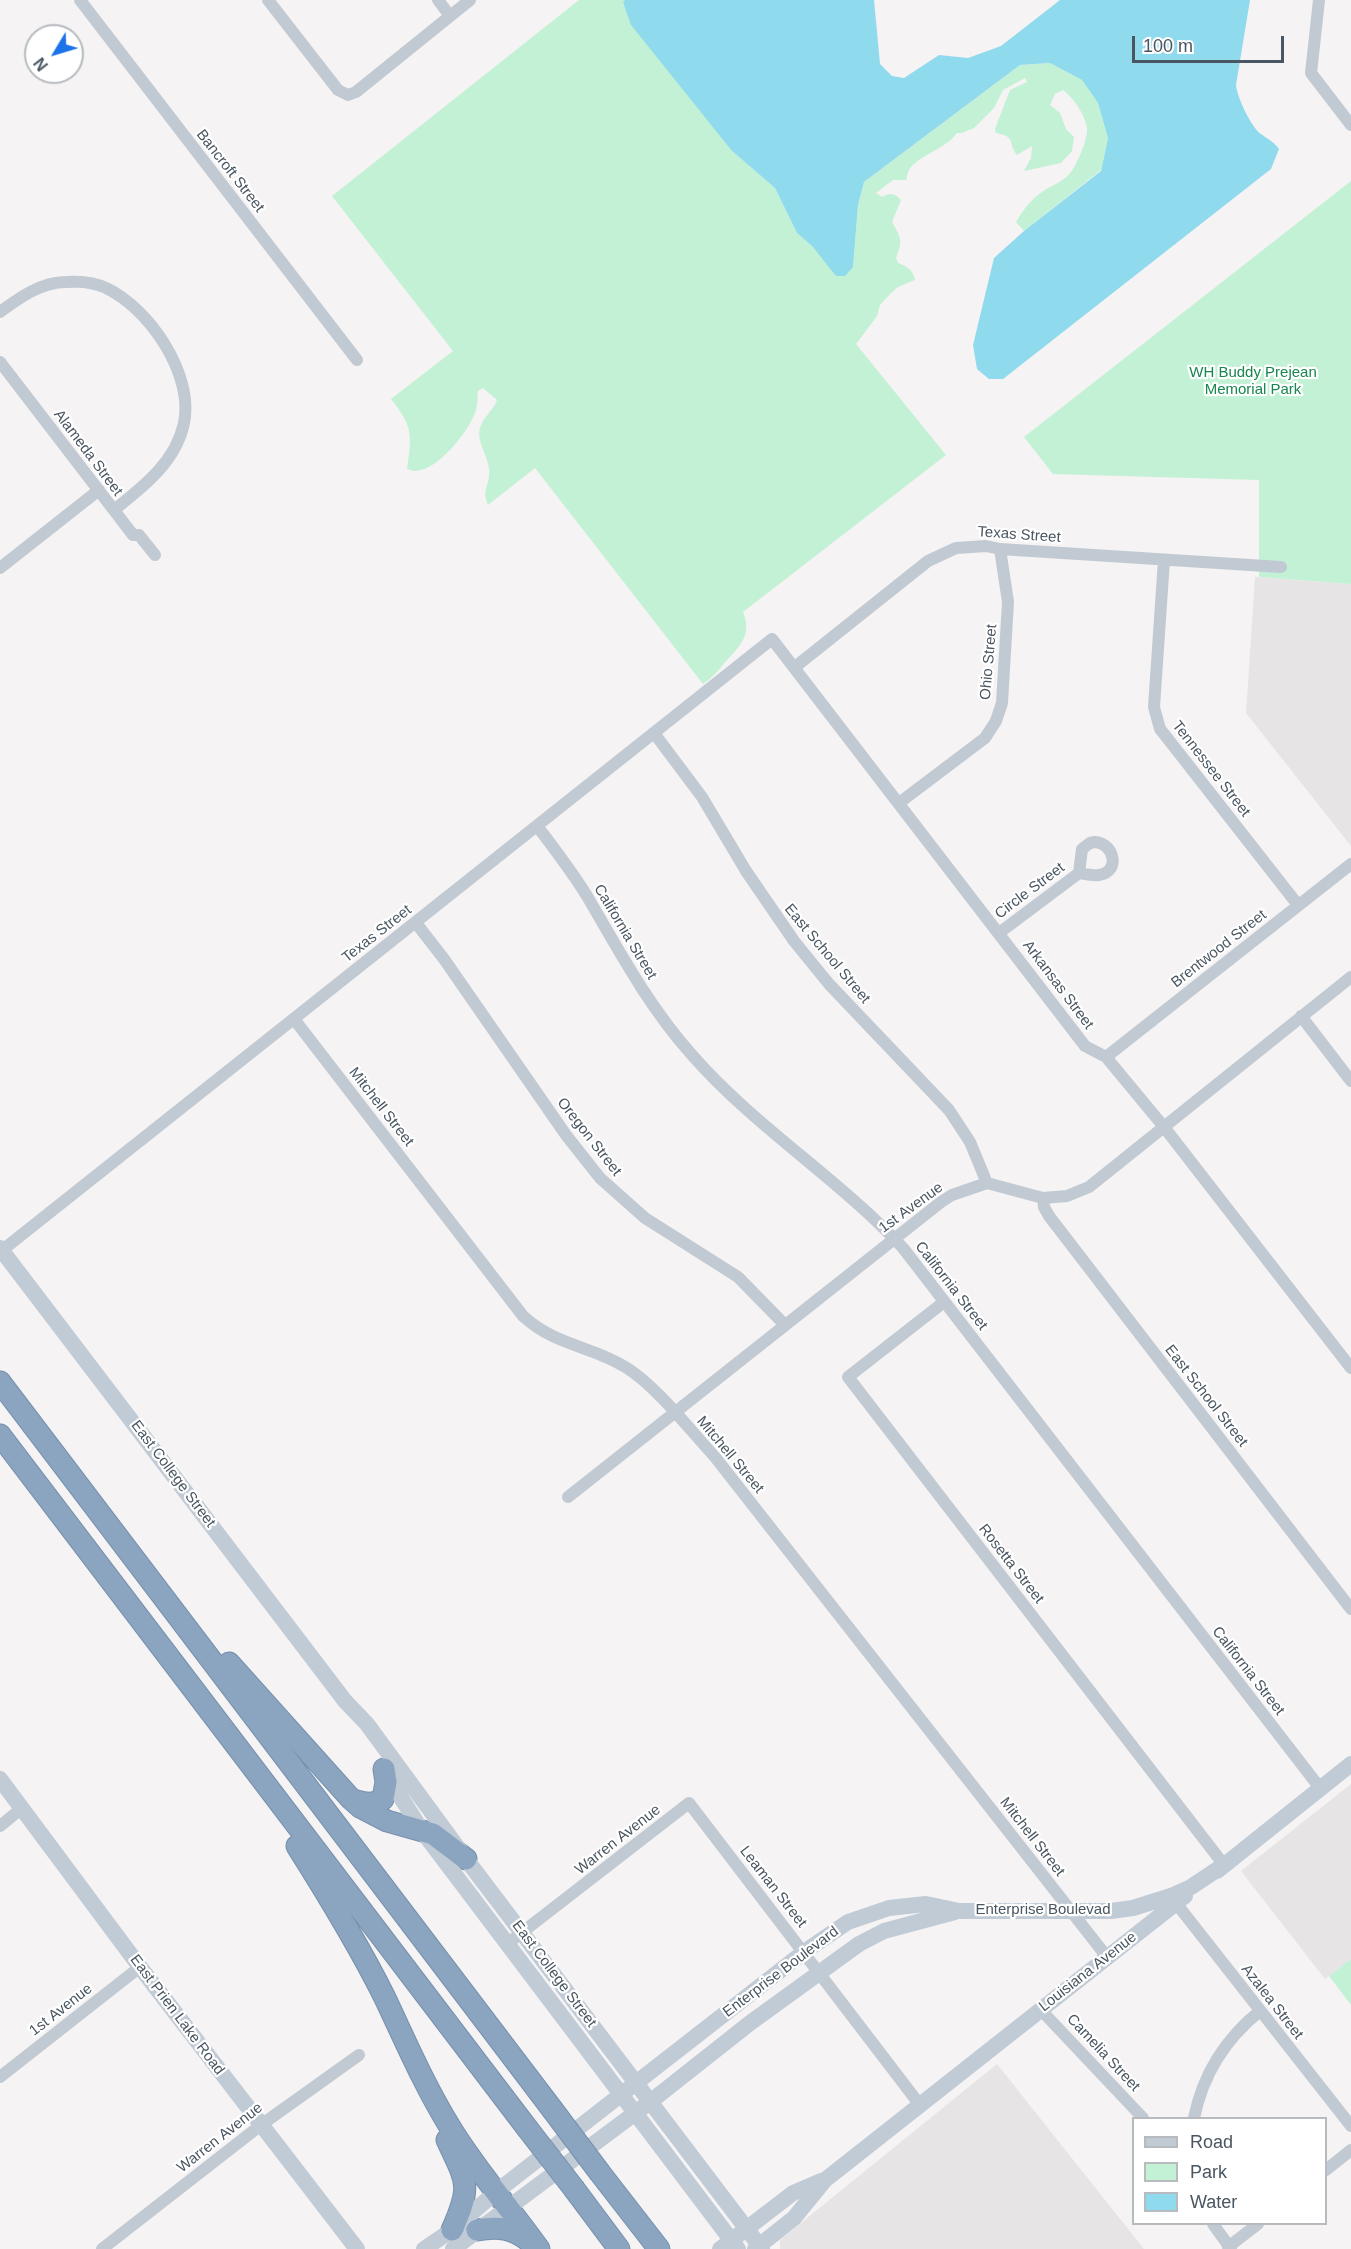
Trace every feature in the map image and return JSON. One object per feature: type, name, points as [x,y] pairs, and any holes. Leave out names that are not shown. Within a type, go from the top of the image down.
[{"type":"highway","points":[[0,1382],[659,2249]]},
{"type":"highway","points":[[0,1434],[619,2249]]},
{"type":"highway","points":[[92,1504],[150,1564],[246,1683],[351,1799],[387,1821],[434,1834],[466,1859]]},
{"type":"highway","points":[[226,1733],[333,1902],[384,1996],[417,2068],[450,2128],[538,2249]]},
{"type":"highway","points":[[351,1799],[366,1804],[377,1803],[383,1799],[386,1782],[384,1769]]},
{"type":"highway","points":[[417,2068],[431,2107],[465,2182],[464,2204],[453,2239]]},
{"type":"highway","points":[[477,2230],[492,2228],[512,2231],[520,2234],[538,2249]]},
{"type":"street","name":"Bancroft Street","points":[[80,0],[357,360]]},
{"type":"street","points":[[268,0],[338,90],[348,95],[356,92],[470,0]]},
{"type":"street","points":[[438,0],[450,16]]},
{"type":"street","points":[[1319,0],[1311,73],[1351,125]]},
{"type":"street","points":[[0,312],[23,296],[50,284],[64,282],[94,284],[126,300],[163,342],[182,384],[185,399],[184,423],[176,445],[160,469],[114,510]]},
{"type":"street","name":"Alameda Street","points":[[0,362],[133,535],[139,535],[156,555]]},
{"type":"street","points":[[0,568],[99,490]]},
{"type":"street","name":"Texas Street","points":[[795,668],[928,561],[956,548],[986,546],[1000,549],[1281,567]]},
{"type":"street","name":"Ohio Street","points":[[899,803],[985,738],[996,721],[1002,703],[1008,602],[1000,549]]},
{"type":"street","name":"Tennessee Street","points":[[1164,560],[1154,707],[1156,720],[1168,739],[1298,905]]},
{"type":"street","name":"Texas Street","points":[[1,1250],[772,639]]},
{"type":"street","name":"Arkansas Street","points":[[772,639],[1085,1046],[1106,1058],[1164,1127],[1351,1368]]},
{"type":"street","name":"East School Street","points":[[654,733],[702,797],[746,872],[794,941],[834,990],[950,1110],[970,1142],[987,1183]]},
{"type":"street","name":"California Street","points":[[537,826],[586,895],[640,988],[690,1054],[744,1107],[895,1239],[1320,1788]]},
{"type":"street","name":"Brentwood Street","points":[[1106,1058],[1351,864]]},
{"type":"street","name":"Circle Street","points":[[999,933],[1079,873]]},
{"type":"street","name":"Oregon Street","points":[[416,923],[444,959],[566,1135],[600,1178],[645,1218],[738,1277],[785,1325]]},
{"type":"street","points":[[987,1183],[1042,1198],[1067,1196],[1089,1187],[1351,977]]},
{"type":"street","points":[[1301,1016],[1351,1081]]},
{"type":"street","name":"Mitchell Street","points":[[294,1019],[523,1317],[550,1337],[600,1355],[626,1368],[675,1413],[725,1469],[1107,1957]]},
{"type":"street","name":"1st Avenue","points":[[568,1497],[941,1202],[958,1193],[987,1183]]},
{"type":"street","name":"East School Street","points":[[1042,1198],[1049,1216],[1351,1609]]},
{"type":"street","name":"East College Street","points":[[1,1250],[345,1701],[367,1724],[759,2248]]},
{"type":"street","name":"Rosetta Street","points":[[944,1302],[848,1377],[1224,1865]]},
{"type":"street","name":"East College Street","points":[[345,1701],[422,1830],[635,2113],[730,2246]]},
{"type":"street","points":[[1224,1865],[1351,1764]]},
{"type":"street","name":"East Prien Lake Road","points":[[0,1779],[357,2249]]},
{"type":"street","name":"Warren Avenue","points":[[507,1944],[689,1803]]},
{"type":"street","name":"Leaman Street","points":[[689,1803],[920,2104]]},
{"type":"street","points":[[0,1826],[22,1808]]},
{"type":"street","name":"Enterprise Boulevad","points":[[959,1911],[1111,1911],[1133,1908],[1173,1900],[1224,1865]]},
{"type":"street","name":"Louisiana Avenue","points":[[759,2248],[794,2218],[825,2180],[1107,1957],[1173,1900]]},
{"type":"street","name":"Azalea Street","points":[[1173,1900],[1351,2126]]},
{"type":"street","name":"Enterprise Boulevard","points":[[453,2239],[502,2200],[635,2083],[804,1952],[848,1922],[889,1908],[926,1904],[959,1911]]},
{"type":"street","name":"Enterprise Boulevard","points":[[424,2249],[477,2230],[502,2200],[635,2113],[705,2057],[860,1944],[884,1931],[959,1911]]},
{"type":"street","name":"1st Avenue","points":[[0,2077],[140,1966]]},
{"type":"street","name":"Camelia Street","points":[[1040,2009],[1142,2117]]},
{"type":"street","points":[[1194,2117],[1202,2087],[1220,2052],[1260,2011]]},
{"type":"street","name":"Warren Avenue","points":[[102,2249],[261,2125],[359,2055]]},
{"type":"street","points":[[1327,2169],[1351,2150]]},
{"type":"street","name":"Louisiana Avenue","points":[[730,2246],[746,2229],[793,2193],[825,2180]]},
{"type":"street","points":[[1214,2225],[1230,2248],[1256,2225]]},
{"type":"shaded area","points":[[1255,577],[1351,584],[1351,846],[1246,713]]},
{"type":"shaded area","points":[[1351,1784],[1351,1959],[1325,1979],[1241,1871]]},
{"type":"shaded area","points":[[997,2064],[1144,2249],[780,2249],[780,2240]]},
{"type":"green space","points":[[579,0],[625,0],[623,3],[732,151],[775,188],[797,233],[813,247],[853,267],[858,205],[864,182],[1020,65],[1050,63],[1082,80],[1098,103],[1108,138],[1101,170],[1024,231],[1016,222],[1019,217],[1038,195],[1063,180],[1071,172],[1082,151],[1087,129],[1082,113],[1071,97],[1063,90],[1055,94],[1050,105],[1060,113],[1066,129],[1074,137],[1072,151],[1061,163],[1024,171],[1031,158],[1032,146],[1017,155],[1009,138],[996,133],[995,129],[1010,90],[1027,82],[1025,78],[1003,90],[994,108],[974,128],[957,133],[947,143],[916,162],[909,170],[906,180],[893,180],[876,193],[882,197],[892,194],[901,200],[892,222],[900,240],[896,258],[898,263],[911,271],[915,280],[898,287],[890,294],[880,305],[877,316],[856,344],[946,455],[743,612],[746,627],[744,639],[716,673],[703,684],[535,468],[488,505],[485,495],[489,469],[479,433],[481,424],[497,400],[483,388],[478,391],[477,406],[469,425],[454,446],[425,469],[416,471],[407,469],[410,448],[409,432],[407,424],[391,399],[453,351],[332,196]]},
{"type":"green space","name":"WH Buddy Prejean Memorial Park","points":[[1351,181],[1351,584],[1259,577],[1259,480],[1053,474],[1024,437]]},
{"type":"green space","points":[[1351,1959],[1351,2005],[1329,1976]]},
{"type":"water","points":[[625,0],[874,0],[880,64],[892,76],[904,78],[939,55],[968,58],[1001,46],[1060,0],[1250,0],[1236,85],[1239,97],[1253,125],[1279,149],[1271,169],[1003,379],[989,379],[977,369],[973,345],[994,258],[1024,231],[1101,171],[1108,138],[1098,103],[1082,80],[1050,63],[1020,65],[864,182],[858,205],[853,267],[845,276],[836,276],[813,247],[797,233],[775,188],[732,151],[631,25],[623,2]]}]
